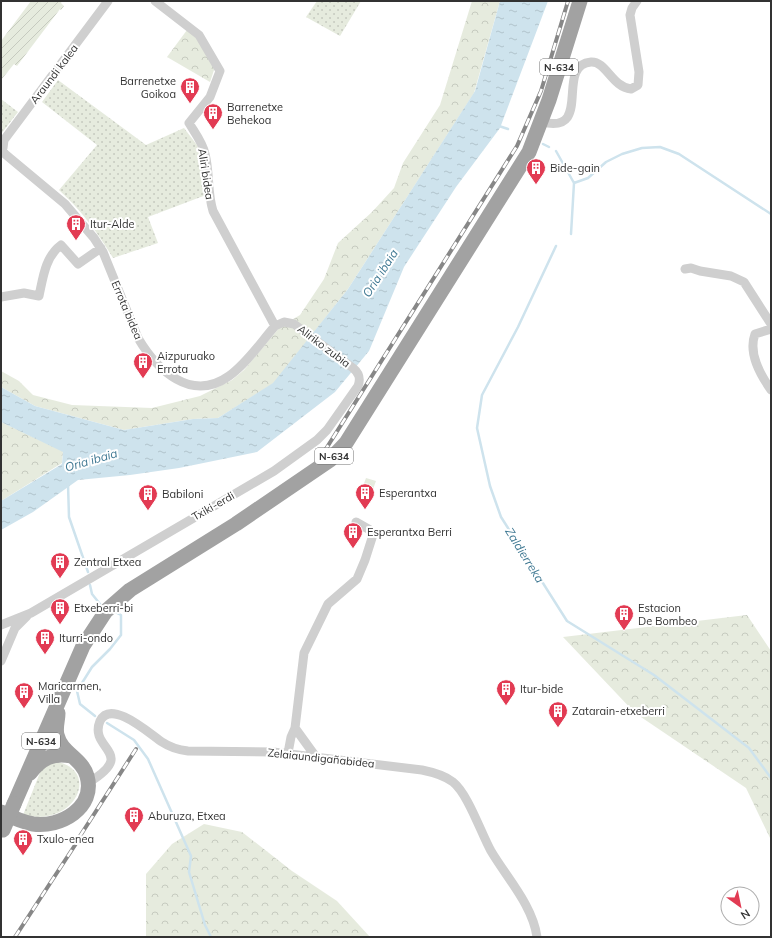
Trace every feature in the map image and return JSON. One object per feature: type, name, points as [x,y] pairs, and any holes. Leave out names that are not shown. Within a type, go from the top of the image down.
[{"type":"highway","name":"N-634","points":[[2,832],[87,637],[102,616],[121,596],[236,524],[330,460],[342,448],[519,169],[542,122],[580,1]]},
{"type":"highway","points":[[1,812],[32,824],[57,822],[72,814],[81,806],[87,795],[88,783],[83,768],[63,748],[56,734],[58,703]]},
{"type":"highway","points":[[25,779],[45,758],[60,755],[71,756]]},
{"type":"street","name":"Araundi kalea","points":[[2,148],[4,140],[108,1]]},
{"type":"street","name":"Aliri bidea","points":[[155,1],[199,35],[220,71],[210,97],[189,123],[206,154],[209,197],[213,211],[275,326]]},
{"type":"street","points":[[542,122],[553,125],[562,122],[566,118],[572,105],[572,83],[578,70],[586,63],[594,62],[600,64],[621,86],[631,89],[638,85],[639,72],[630,15],[632,8],[637,1]]},
{"type":"street","name":"Errota bidea","points":[[2,148],[5,154],[69,208],[101,248],[138,338],[146,351],[168,375],[183,383],[198,386],[214,384],[230,376],[275,326]]},
{"type":"street","points":[[1,297],[24,293],[39,296],[46,266],[52,252],[61,245],[78,264],[101,248]]},
{"type":"street","points":[[685,269],[691,268],[731,276],[744,282],[771,324]]},
{"type":"street","name":"Aliriko zubia","points":[[275,326],[284,322],[294,324],[353,368]]},
{"type":"street","points":[[771,329],[755,334],[752,344],[755,361],[771,390]]},
{"type":"street","name":"Txiki-erdi","points":[[31,613],[274,471],[306,449],[327,430],[358,386],[359,375],[353,368]]},
{"type":"street","points":[[288,753],[290,737],[294,728],[304,654],[328,604],[357,579],[372,538],[370,530],[356,522]]},
{"type":"street","points":[[1,625],[31,613]]},
{"type":"street","points":[[1,661],[15,628],[31,613]]},
{"type":"street","name":"Zelaiaundigañabidea","points":[[88,783],[107,770],[112,762],[111,755],[100,738],[98,730],[103,716],[111,713],[122,715],[174,749],[188,751],[288,753],[422,770],[438,774],[453,782],[461,792],[491,851],[524,904],[536,929],[537,937]]},
{"type":"street","points":[[294,728],[316,757]]},
{"type":"green space","points":[[31,1],[62,1],[61,3],[64,6],[61,10],[60,9],[17,66],[14,64],[1,80],[1,41]]},
{"type":"green space","points":[[317,1],[361,1],[340,36],[306,17]]},
{"type":"green space","points":[[472,1],[500,1],[474,93],[348,289],[274,383],[218,418],[193,419],[124,430],[35,406],[1,387],[1,371],[19,381],[33,395],[72,405],[152,408],[200,396],[232,380],[244,370],[280,327],[300,315],[324,279],[338,243],[372,212],[394,188],[403,163],[440,105]]},
{"type":"green space","points":[[187,30],[200,40],[215,67],[210,82],[167,57]]},
{"type":"green space","points":[[58,80],[146,145],[184,128],[203,153],[206,195],[148,217],[158,243],[113,258],[89,222],[59,190],[97,145],[42,102]]},
{"type":"green space","points":[[1,99],[18,112],[1,134]]},
{"type":"green space","points":[[1,422],[63,451],[62,463],[1,501]]},
{"type":"green space","points":[[366,478],[376,481],[369,500],[359,497]]},
{"type":"green space","points":[[747,615],[771,651],[771,840],[746,788],[635,713],[563,637]]},
{"type":"green space","points":[[58,762],[71,768],[78,776],[79,787],[76,797],[68,807],[56,814],[41,817],[23,815],[41,770],[50,764]]},
{"type":"green space","points":[[204,824],[242,832],[292,871],[337,901],[370,937],[146,937],[146,874],[172,844]]},
{"type":"water","name":"Oria ibaia","points":[[500,1],[548,1],[500,128],[456,187],[404,267],[369,351],[335,392],[257,452],[179,468],[78,480],[33,512],[1,530],[1,501],[62,464],[63,452],[1,422],[1,387],[35,406],[124,430],[193,419],[218,418],[273,383],[348,289],[475,91]]},
{"type":"waterway","points":[[499,126],[508,129]]},
{"type":"waterway","points":[[543,144],[549,147]]},
{"type":"waterway","points":[[574,183],[588,178],[606,162],[622,154],[642,148],[660,147],[679,154],[771,214]]},
{"type":"waterway","points":[[556,151],[574,183],[571,234]]},
{"type":"waterway","name":"Zaldierreka","points":[[556,246],[518,327],[482,395],[477,428],[490,486],[501,517],[567,621],[654,675],[749,748],[771,778]]},
{"type":"waterway","points":[[68,484],[69,517],[88,572]]},
{"type":"waterway","points":[[90,585],[92,594],[100,604]]},
{"type":"waterway","points":[[95,716],[80,704],[77,691],[92,667],[110,649],[121,635],[121,615],[115,612]]},
{"type":"waterway","points":[[107,723],[134,740],[148,759],[191,856],[189,872],[205,925],[211,937]]},
{"type":"railway","points":[[324,452],[517,146],[541,91],[568,1]]},
{"type":"railway","points":[[80,836],[136,749]]},
{"type":"railway","points":[[15,937],[79,839]]},
{"type":"place","name":"Barrenetxe Goikoa","points":[[190,104]]},
{"type":"place","name":"Barrenetxe Behekoa","points":[[213,130]]},
{"type":"place","name":"Bide-gain","points":[[536,185]]},
{"type":"place","name":"Itur-Alde","points":[[76,241]]},
{"type":"place","name":"Aizpuruako Errota","points":[[143,379]]},
{"type":"place","name":"Esperantxa","points":[[365,510]]},
{"type":"place","name":"Babiloni","points":[[148,511]]},
{"type":"place","name":"Esperantxa Berri","points":[[353,549]]},
{"type":"place","name":"Zentral Etxea","points":[[60,579]]},
{"type":"place","name":"Etxeberri-bi","points":[[60,625]]},
{"type":"place","name":"Estacion De Bombeo","points":[[624,631]]},
{"type":"place","name":"Iturri-ondo","points":[[45,655]]},
{"type":"place","name":"Itur-bide","points":[[506,706]]},
{"type":"place","name":"Maricarmen, Villa","points":[[24,709]]},
{"type":"place","name":"Zatarain-etxeberri","points":[[558,728]]},
{"type":"place","name":"Aburuza, Etxea","points":[[134,833]]},
{"type":"place","name":"Txulo-enea","points":[[23,856]]}]
